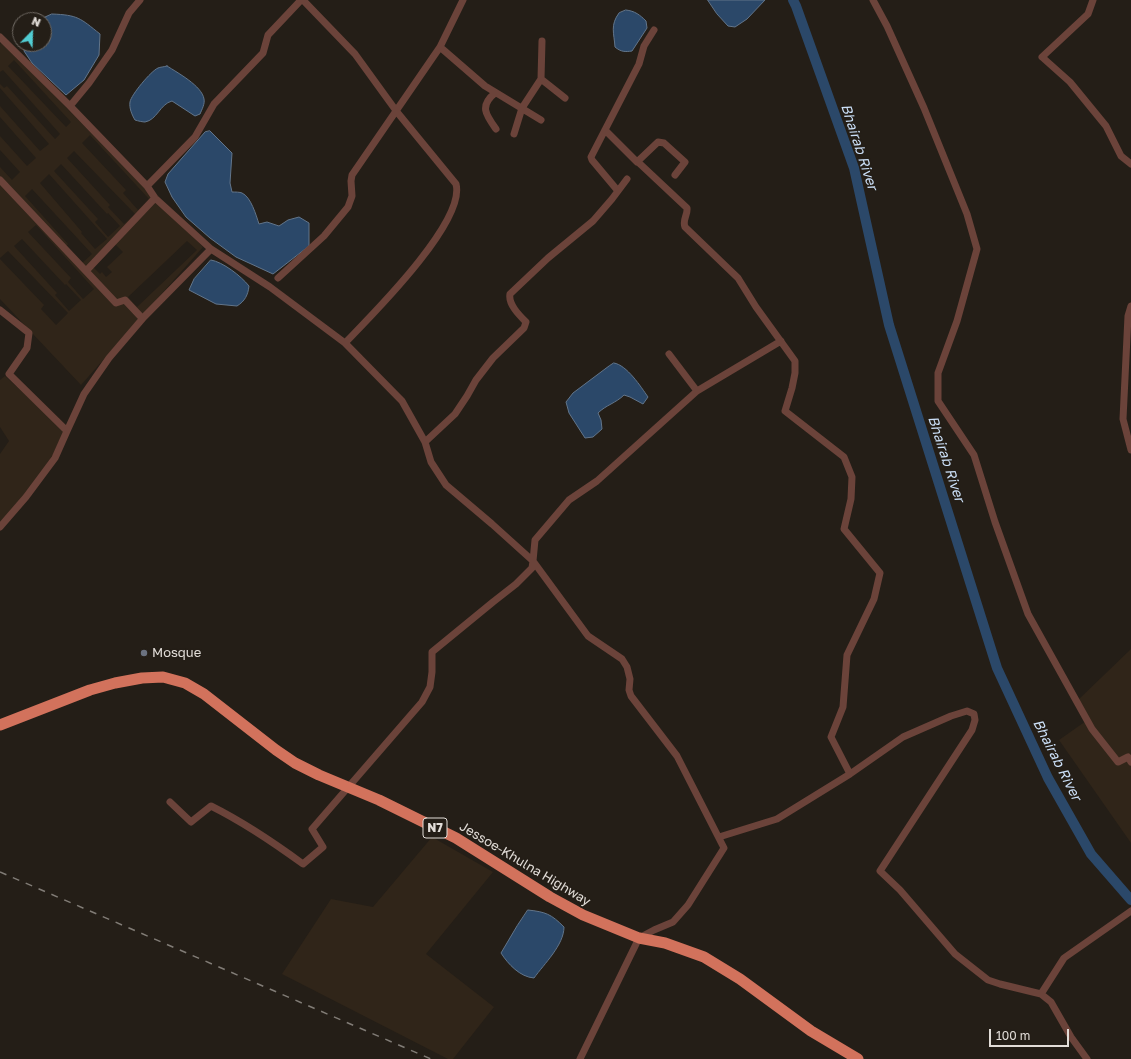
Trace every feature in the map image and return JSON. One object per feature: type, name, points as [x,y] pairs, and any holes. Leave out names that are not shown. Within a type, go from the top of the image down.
[{"type":"highway","name":"Jessoe-Khulna Highway","points":[[0,725],[97,688],[125,681],[163,677],[185,683],[234,716],[276,750],[295,763],[319,775],[379,800],[456,838],[574,911],[639,938],[661,942],[708,959],[740,979],[811,1031],[858,1059]]},
{"type":"street","points":[[70,106],[89,83],[112,50],[129,13],[140,0]]},
{"type":"street","points":[[147,186],[195,137],[214,104],[263,53],[268,35],[302,0],[355,54],[396,112],[456,184],[457,188],[453,207],[437,236],[397,288],[345,343]]},
{"type":"street","points":[[278,278],[324,236],[348,207],[352,196],[352,175],[440,47],[463,0]]},
{"type":"street","points":[[873,0],[887,26],[924,108],[967,214],[977,249],[956,321],[938,373],[938,401],[974,455],[995,522],[1028,614],[1092,729],[1118,762],[1128,757],[1131,762]]},
{"type":"street","points":[[1093,0],[1088,14],[1042,57],[1070,82],[1106,126],[1121,156],[1131,164]]},
{"type":"street","points":[[618,191],[591,158],[639,64],[644,46],[654,30]]},
{"type":"street","points":[[0,38],[70,106],[147,186],[155,198],[211,249],[270,287],[345,343],[402,401],[425,442],[431,462],[446,485],[533,561],[588,636],[622,659],[627,667],[630,679],[629,690],[631,696],[677,756],[724,848],[688,906],[673,922],[639,938],[580,1059]]},
{"type":"street","points":[[514,134],[522,108],[541,79],[542,41]]},
{"type":"street","points":[[440,47],[474,78],[495,93],[541,120]]},
{"type":"street","points":[[541,79],[565,98]]},
{"type":"street","points":[[495,93],[487,102],[485,107],[486,114],[496,129]]},
{"type":"street","points":[[605,130],[687,208],[684,224],[685,227],[738,278],[756,307],[795,361],[795,373],[785,411],[844,457],[852,477],[851,499],[844,529],[880,573],[874,599],[847,655],[843,707],[831,738],[850,774]]},
{"type":"street","points":[[638,162],[658,142],[664,143],[684,160],[684,163],[675,175]]},
{"type":"street","points":[[425,442],[455,414],[468,396],[476,380],[493,358],[524,328],[526,322],[513,307],[509,298],[510,294],[548,258],[593,220],[628,179]]},
{"type":"street","points":[[0,180],[116,303],[124,300],[141,317]]},
{"type":"street","points":[[86,271],[155,198]]},
{"type":"street","points":[[0,527],[26,497],[55,458],[84,394],[109,358],[144,317],[211,249]]},
{"type":"street","points":[[1131,306],[1128,316],[1123,419],[1131,450]]},
{"type":"street","points":[[0,310],[29,333],[27,348],[9,374],[68,431]]},
{"type":"street","points":[[170,802],[191,822],[211,806],[231,816],[303,864],[323,847],[312,830],[422,702],[430,687],[432,652],[516,584],[532,568],[536,540],[570,500],[597,481],[697,391],[781,341]]},
{"type":"street","points":[[668,354],[697,391]]},
{"type":"street","points":[[719,837],[776,819],[850,774],[903,737],[951,716],[967,711],[974,714],[976,720],[972,730],[880,871],[900,890],[954,954],[988,980],[1041,994],[1051,1002],[1071,1037],[1087,1059]]},
{"type":"street","points":[[1041,994],[1064,958],[1131,911]]},
{"type":"shaded area","points":[[2,42],[203,247],[81,385],[0,299],[0,259],[44,305],[41,309],[56,325],[68,313],[8,251],[0,258],[0,167],[12,180],[20,172],[0,150],[0,136],[27,166],[36,158],[0,117],[0,106],[40,151],[49,144],[0,88],[0,84],[4,88],[7,86],[55,139],[60,134],[3,70],[0,72],[0,44]],"holes":[[[14,60],[71,122],[66,127],[8,66]],[[90,135],[149,199],[138,210],[123,193],[126,190],[82,143]],[[74,151],[135,214],[124,224],[108,207],[110,205],[67,158]],[[61,164],[120,226],[108,237],[95,222],[98,219],[54,171]],[[49,174],[107,239],[95,249],[81,233],[82,232],[40,183]],[[32,189],[92,254],[81,264],[66,247],[68,244],[25,196]],[[36,225],[94,289],[83,299],[68,282],[71,278],[28,232]],[[22,239],[81,300],[69,311],[55,295],[57,293],[14,246]],[[187,241],[197,250],[137,307],[128,297]],[[115,244],[123,252],[107,267],[112,272],[106,277],[102,272],[100,274],[92,266]]]},
{"type":"shaded area","points":[[5,376],[64,430],[53,455],[0,524],[0,454],[9,441],[0,427],[0,380]]},
{"type":"shaded area","points":[[1131,649],[1131,843],[1059,740],[1086,721],[1077,701]]},
{"type":"shaded area","points":[[432,837],[493,872],[426,954],[494,1007],[453,1059],[448,1059],[282,974],[331,899],[373,907]]},
{"type":"water","points":[[708,0],[765,0],[747,19],[735,27],[728,26],[717,14]]},
{"type":"water","points":[[626,10],[635,12],[642,17],[646,21],[647,28],[632,51],[627,52],[621,51],[615,47],[613,29],[616,17],[619,13]]},
{"type":"water","points":[[52,14],[68,15],[78,18],[100,34],[99,55],[84,80],[66,95],[32,63],[25,52],[52,52]]},
{"type":"water","points":[[167,66],[189,80],[199,89],[204,99],[200,114],[195,116],[172,101],[164,105],[149,121],[145,122],[135,120],[131,111],[131,99],[146,78],[155,70]]},
{"type":"water","points":[[210,131],[232,153],[230,183],[232,192],[242,193],[248,198],[259,224],[267,222],[279,226],[288,220],[299,217],[309,223],[309,246],[273,274],[236,257],[210,238],[186,217],[172,197],[165,182],[168,174],[205,132]]},
{"type":"water","points":[[211,260],[216,261],[232,270],[249,286],[246,298],[237,306],[216,304],[189,290],[194,279]]},
{"type":"water","points":[[614,363],[629,372],[648,397],[643,404],[624,395],[604,408],[598,413],[601,420],[602,429],[593,437],[585,438],[569,413],[566,402],[573,393]]},
{"type":"water","points":[[528,910],[548,914],[564,927],[561,941],[534,978],[519,973],[501,953]]},
{"type":"waterway","name":"Bhairab River","points":[[793,0],[854,168],[889,325],[997,668],[1048,778],[1091,854],[1131,900]]},
{"type":"railway","points":[[0,872],[431,1059]]},
{"type":"place","name":"Mosque","points":[[144,653]]}]
